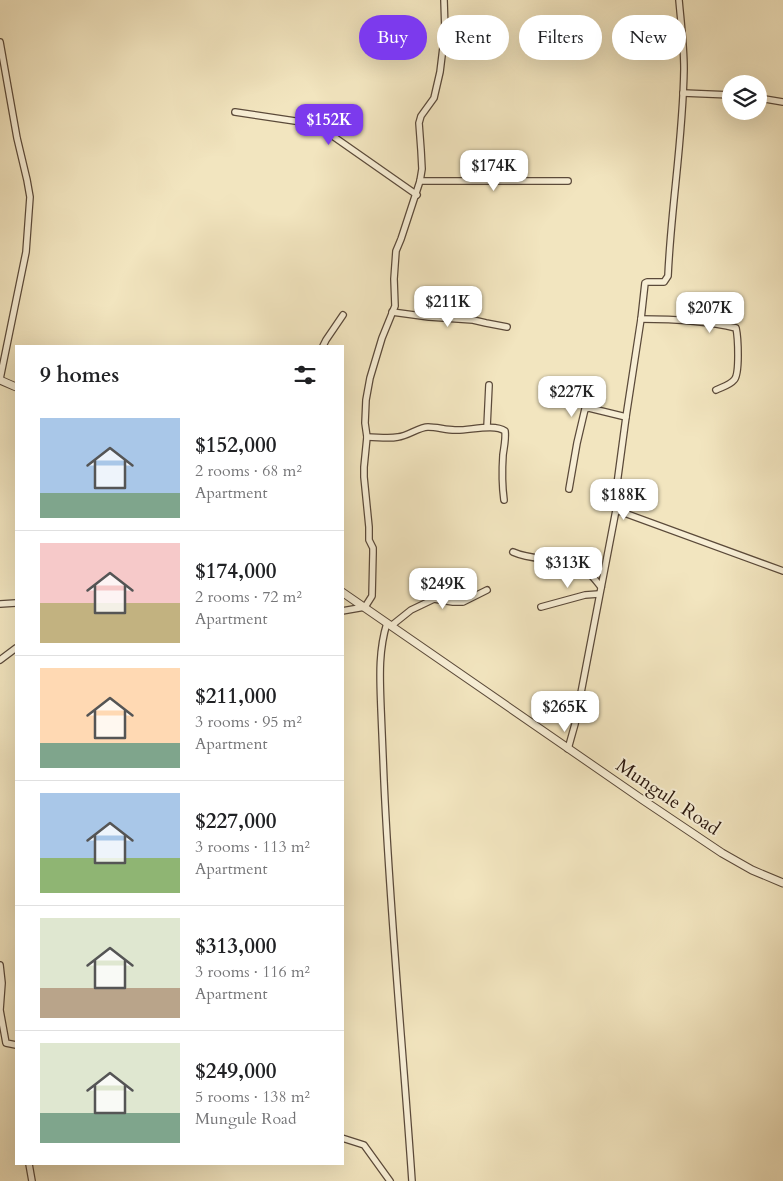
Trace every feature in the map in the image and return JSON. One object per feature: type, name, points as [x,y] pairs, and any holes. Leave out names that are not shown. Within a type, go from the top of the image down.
[{"type":"street","points":[[344,611],[365,608],[372,596],[373,548],[368,540],[369,527],[364,485],[367,437],[365,423],[366,400],[370,378],[382,338],[395,306],[396,251],[417,195],[420,181],[422,169],[418,123],[434,98],[438,82],[445,31],[444,0]]},
{"type":"street","points":[[568,749],[575,724],[616,510],[617,484],[645,283],[664,282],[668,276],[683,93],[684,69],[680,0]]},
{"type":"street","points":[[0,42],[30,198],[26,252],[0,380],[15,387]]},
{"type":"street","points":[[683,93],[722,95]]},
{"type":"street","points":[[767,99],[783,102]]},
{"type":"street","points":[[236,112],[295,121],[318,127],[417,195]]},
{"type":"street","points":[[420,181],[568,181]]},
{"type":"street","points":[[392,312],[473,320],[507,327]]},
{"type":"street","points":[[324,345],[343,316]]},
{"type":"street","points":[[641,319],[699,322],[736,328],[738,336],[737,374],[734,380],[716,390]]},
{"type":"street","points":[[487,427],[489,385]]},
{"type":"street","points":[[569,489],[585,409],[589,408],[626,417]]},
{"type":"street","points":[[367,437],[399,437],[425,427],[456,430],[487,427],[501,428],[505,431],[506,438],[503,453],[502,486],[504,500]]},
{"type":"street","points":[[616,510],[783,571]]},
{"type":"street","points":[[513,552],[572,564],[586,571],[600,587]]},
{"type":"street","points":[[412,1181],[386,812],[380,669],[383,638],[389,625],[411,610],[434,598],[463,602],[487,590]]},
{"type":"street","name":"Mungule Road","points":[[344,593],[722,853],[752,870],[783,883]]},
{"type":"street","points":[[541,607],[584,595],[599,594]]},
{"type":"street","points":[[0,604],[15,603]]},
{"type":"street","points":[[0,660],[15,649]]},
{"type":"street","points":[[0,965],[2,983],[0,1010],[6,1043],[15,1045]]},
{"type":"street","points":[[344,1139],[364,1145],[390,1181]]},
{"type":"street","points":[[29,1165],[32,1181]]}]
